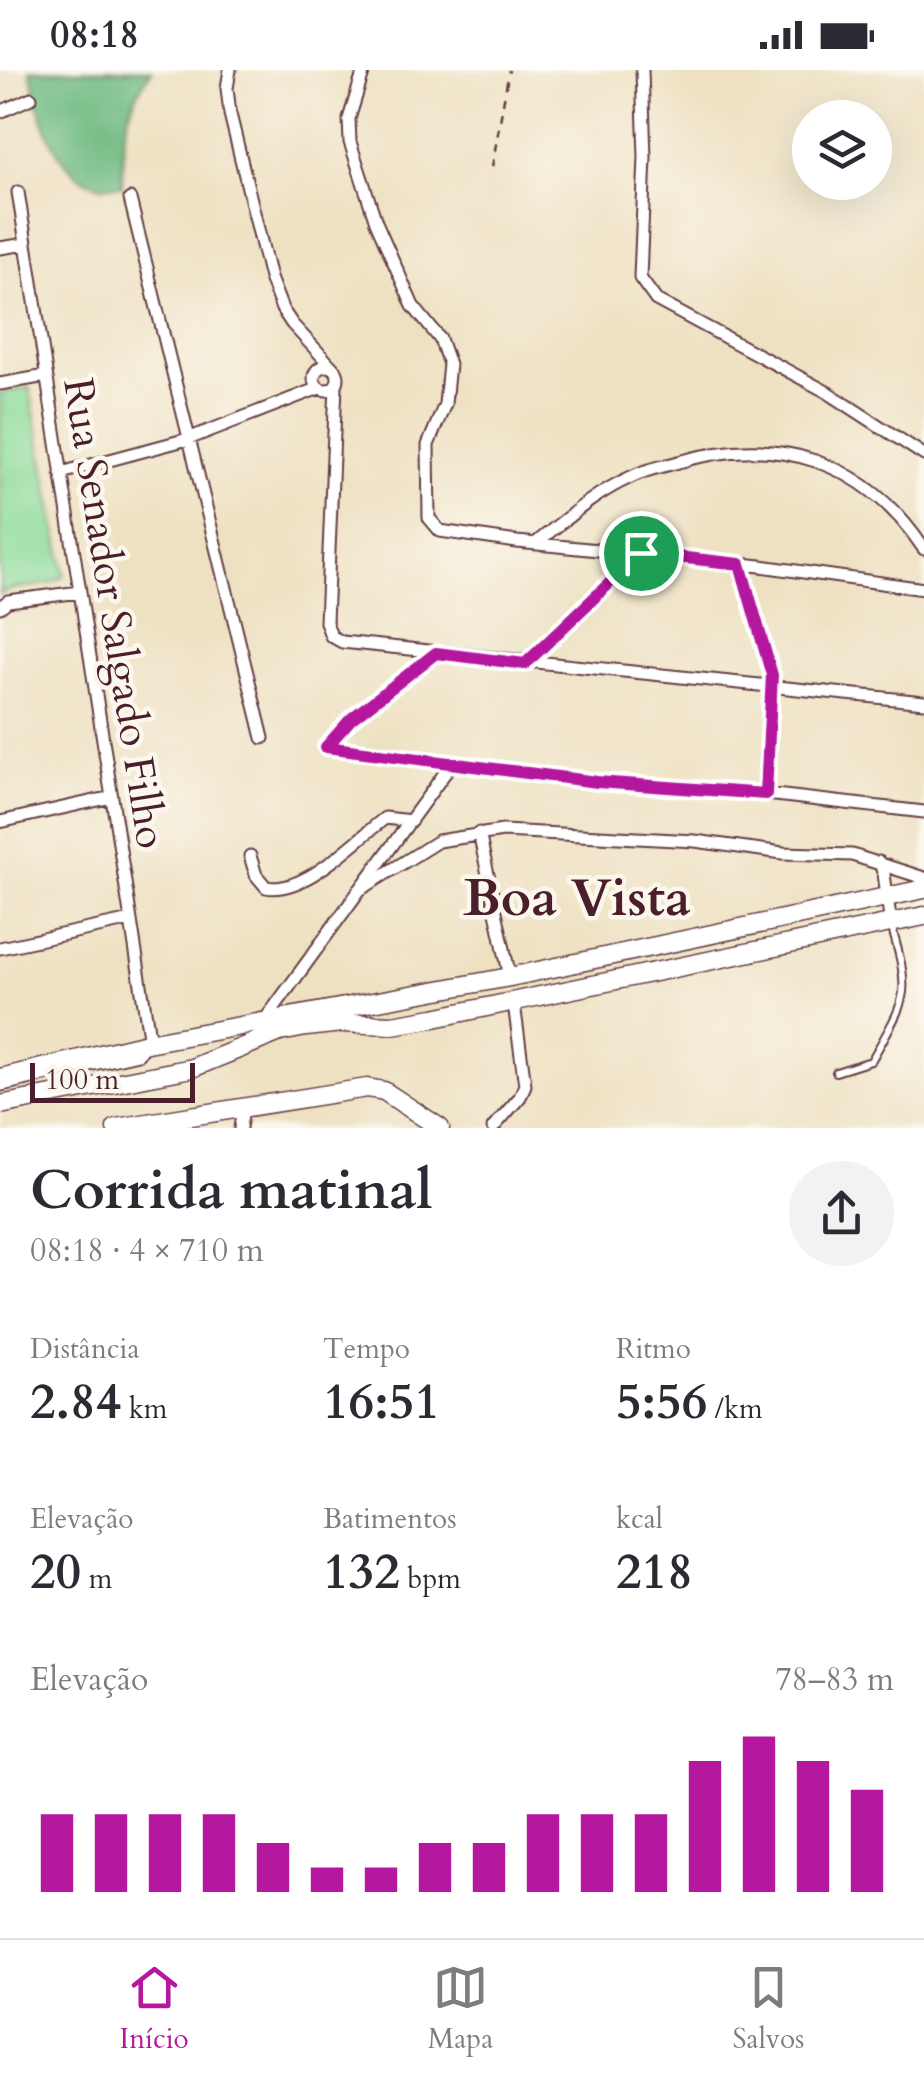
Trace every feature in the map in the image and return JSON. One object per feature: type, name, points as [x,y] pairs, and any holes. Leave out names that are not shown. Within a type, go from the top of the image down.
[{"type":"main road","points":[[0,1078],[148,1043],[510,977],[924,890]]},
{"type":"main road","points":[[96,1084],[192,1068],[280,1032],[306,1027],[407,1023],[514,1004],[924,916]]},
{"type":"main road","points":[[677,941],[686,967]]},
{"type":"main road","points":[[402,996],[400,1007],[407,1023]]},
{"type":"main road","points":[[278,1003],[296,1015]]},
{"type":"main road","points":[[213,1058],[265,1020]]},
{"type":"main road","points":[[148,1043],[166,1061],[192,1068]]},
{"type":"main road","points":[[0,1105],[141,1073],[150,1058],[148,1043]]},
{"type":"main road","points":[[116,1128],[366,1088],[384,1091],[440,1128]]},
{"type":"street","points":[[61,474],[188,440],[327,388],[338,374],[292,324],[270,278],[230,114],[230,70]]},
{"type":"street","points":[[364,70],[349,119],[350,142],[384,239],[413,306],[440,339],[449,364],[445,404],[428,445],[429,518],[440,530],[924,589]]},
{"type":"street","points":[[642,70],[645,157],[640,278],[656,300],[827,392],[924,456]]},
{"type":"street","points":[[0,112],[32,98]]},
{"type":"street","name":"Rua Senador Salgado Filho","points":[[18,192],[148,1043]]},
{"type":"street","points":[[130,199],[263,738]]},
{"type":"street","points":[[0,248],[26,244]]},
{"type":"street","points":[[314,345],[313,378],[327,388],[332,415],[326,622],[331,636],[342,642],[525,664],[924,702]]},
{"type":"street","points":[[316,369],[333,368]]},
{"type":"street","points":[[0,384],[46,376]]},
{"type":"street","points":[[536,543],[583,505],[632,476],[705,453],[740,450],[776,451],[834,465],[874,490],[924,549]]},
{"type":"street","points":[[525,664],[641,553]]},
{"type":"street","points":[[740,564],[772,675],[766,794]]},
{"type":"street","points":[[0,606],[8,601],[80,592]]},
{"type":"street","points":[[436,653],[351,719],[326,747],[597,782],[766,794],[924,812]]},
{"type":"street","points":[[265,1020],[450,766]]},
{"type":"street","points":[[0,822],[112,798]]},
{"type":"street","points":[[250,856],[256,875],[266,887],[286,888],[332,862],[385,818],[394,816],[411,822]]},
{"type":"street","points":[[358,891],[438,841],[479,833],[537,831],[852,856],[924,878]]},
{"type":"street","points":[[479,833],[510,977]]},
{"type":"street","points":[[879,862],[891,925]]},
{"type":"street","points":[[0,948],[130,920]]},
{"type":"street","points":[[493,1128],[520,1097],[525,1085],[514,1004]]},
{"type":"street","points":[[240,1128],[243,1108]]},
{"type":"lane","points":[[836,1072],[871,1061],[904,1002],[905,969],[891,925]]},
{"type":"lane","points":[[0,1088],[140,1056],[148,1043]]},
{"type":"path","points":[[492,167],[509,70]]},
{"type":"green space","points":[[30,70],[152,70],[126,125],[122,186],[97,185],[69,167],[50,137]]},
{"type":"green space","points":[[29,387],[65,575],[50,583],[16,588],[0,595],[0,393]]},
{"type":"district","name":"Boa Vista","points":[[577,897]]},
{"type":"route","points":[[641,553],[740,564],[772,675],[766,794],[597,782],[326,747],[351,719],[436,653],[525,664],[641,553]]}]
